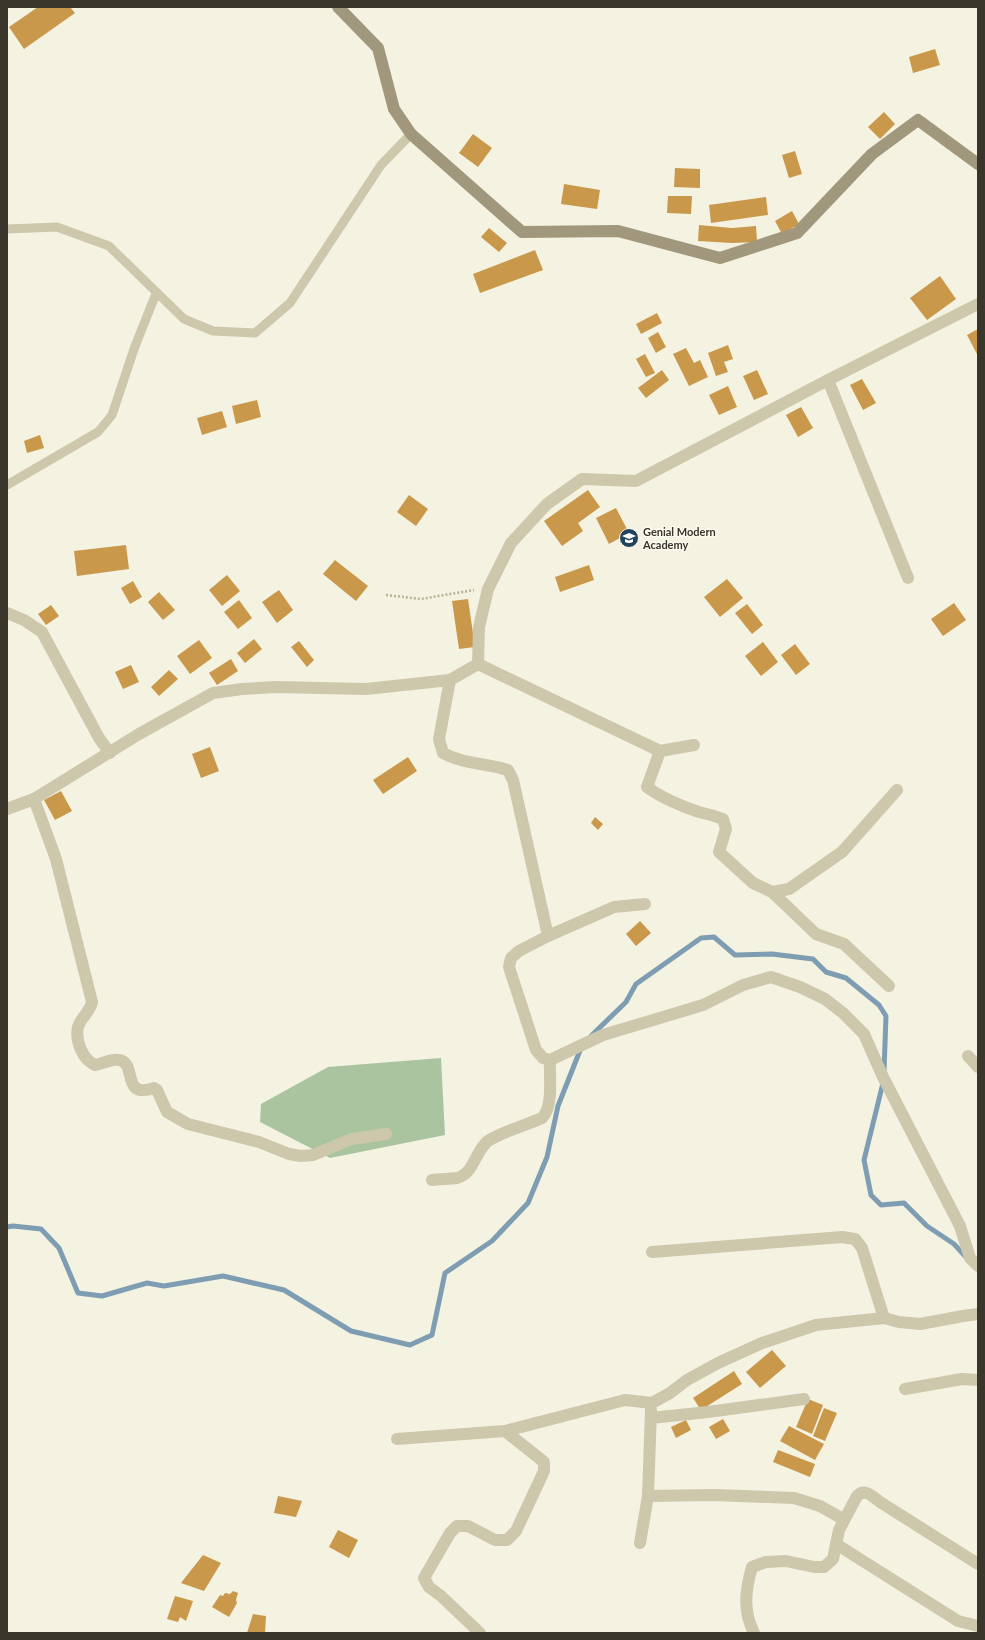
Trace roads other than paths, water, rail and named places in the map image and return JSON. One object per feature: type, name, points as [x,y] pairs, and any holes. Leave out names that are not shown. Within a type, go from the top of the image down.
[{"type":"street","points":[[338,7],[378,48],[394,109],[411,134],[522,232],[618,231],[720,258],[797,233],[872,154],[918,120],[978,164]]},
{"type":"street","points":[[478,664],[479,627],[488,589],[512,543],[547,504],[582,479],[636,481],[828,380],[978,304]]},
{"type":"street","points":[[828,380],[908,578]]},
{"type":"street","points":[[7,613],[24,620],[42,632],[99,738],[110,753]]},
{"type":"street","points":[[7,808],[34,799],[139,734],[213,694],[242,689],[275,687],[366,689],[450,680],[478,664]]},
{"type":"street","points":[[478,664],[660,751],[694,745]]},
{"type":"street","points":[[450,680],[439,739],[442,753],[454,760],[497,766],[508,770],[513,780],[548,936]]},
{"type":"street","points":[[660,751],[647,787],[654,792],[686,806],[723,820],[726,829],[719,852],[754,883],[772,892],[816,934],[844,944],[889,986]]},
{"type":"street","points":[[772,892],[789,889],[842,852],[897,790]]},
{"type":"street","points":[[34,799],[56,858],[92,1002],[90,1010],[81,1020],[78,1027],[79,1045],[83,1055],[89,1062],[95,1065],[117,1059],[122,1060],[126,1064],[132,1084],[136,1088],[141,1091],[154,1088],[159,1091],[167,1112],[188,1124],[259,1142],[289,1154],[313,1156],[352,1139],[386,1134]]},
{"type":"street","points":[[645,904],[614,907],[548,936],[511,958],[509,968],[536,1050],[543,1058],[550,1060],[576,1046],[603,1035],[703,1004],[743,985],[771,977],[800,987],[825,1000],[843,1013],[864,1034],[883,1077],[960,1226],[970,1258],[978,1266]]},
{"type":"street","points":[[968,1056],[978,1067]]},
{"type":"street","points":[[432,1180],[458,1178],[465,1174],[471,1168],[479,1150],[490,1140],[542,1118],[547,1113],[549,1105],[550,1060]]},
{"type":"street","points":[[652,1252],[842,1237],[855,1239],[862,1248],[884,1318]]},
{"type":"street","points":[[397,1439],[505,1431],[625,1400],[652,1403],[670,1393],[687,1380],[718,1363],[762,1343],[816,1325],[884,1318],[899,1322],[920,1324],[978,1314]]},
{"type":"street","points":[[905,1389],[962,1379],[978,1380]]},
{"type":"street","points":[[651,1418],[804,1399]]},
{"type":"street","points":[[640,1543],[648,1496],[652,1403]]},
{"type":"street","points":[[480,1633],[441,1596],[429,1587],[424,1578],[450,1533],[457,1526],[468,1526],[495,1540],[507,1540],[516,1531],[544,1471],[544,1462],[505,1431]]},
{"type":"street","points":[[754,1633],[748,1620],[746,1587],[752,1568],[766,1562],[786,1561],[814,1567],[824,1567],[833,1559],[839,1530],[860,1493],[864,1492],[978,1564]]},
{"type":"street","points":[[648,1496],[714,1495],[794,1498],[820,1506],[844,1519]]},
{"type":"street","points":[[836,1544],[958,1621],[978,1626]]},
{"type":"lane","points":[[7,229],[57,227],[109,246],[184,319],[213,330],[255,333],[290,303],[381,165],[411,134]]},
{"type":"lane","points":[[7,485],[98,432],[112,415],[134,349],[155,296]]},
{"type":"waterway","points":[[591,1036],[626,1002],[636,984],[701,938],[714,937],[735,955],[772,954],[813,959],[826,972],[846,978],[879,1005],[886,1016],[884,1071]]},
{"type":"waterway","points":[[7,1227],[13,1226],[41,1229],[59,1248],[78,1293],[102,1296],[147,1283],[164,1286],[223,1276],[284,1290],[351,1331],[410,1345],[432,1335],[445,1273],[492,1241],[528,1203],[547,1157],[558,1106],[581,1048]]},
{"type":"waterway","points":[[883,1083],[864,1160],[871,1195],[881,1205],[904,1203],[927,1226],[954,1244],[966,1257]]},
{"type":"place","name":"Genial Modern Academy","points":[[629,538]]}]
